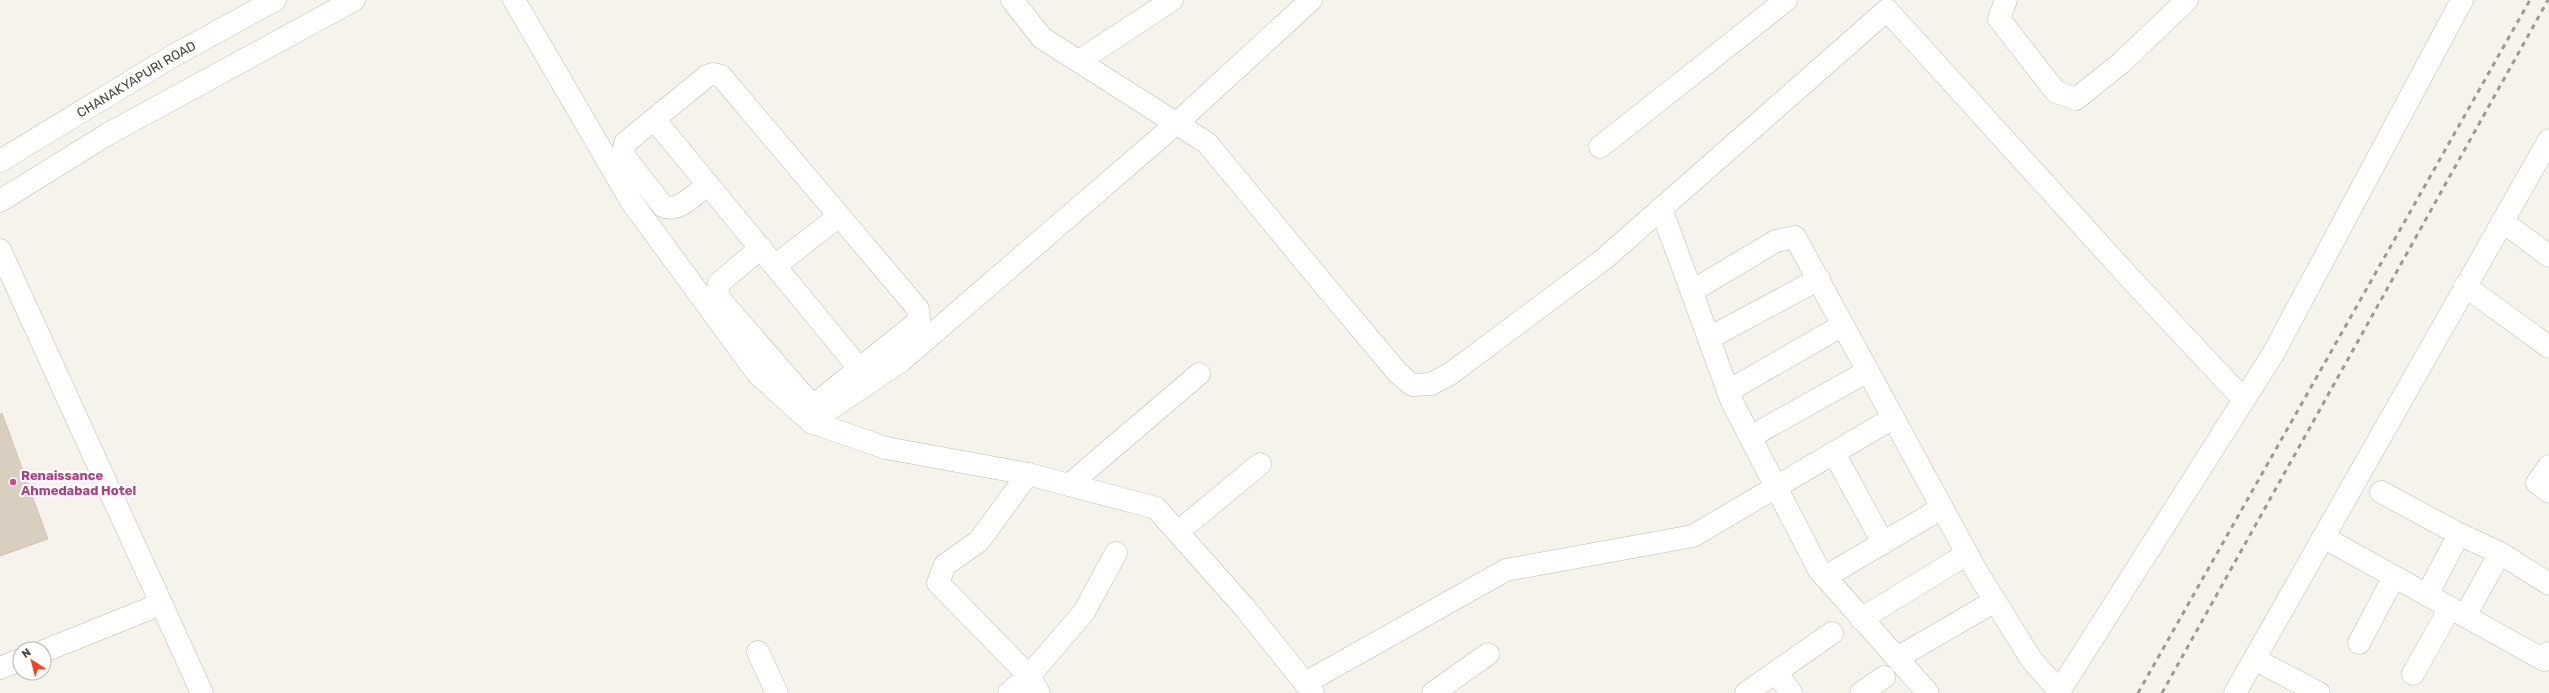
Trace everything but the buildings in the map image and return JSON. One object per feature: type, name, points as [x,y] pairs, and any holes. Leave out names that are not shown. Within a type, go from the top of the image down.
[{"type":"street","name":"CHANAKYAPURI ROAD","points":[[0,161],[171,57],[275,0]]},
{"type":"street","points":[[0,201],[108,134],[354,0]]},
{"type":"street","points":[[514,0],[631,201],[756,373],[811,422],[886,448],[1028,474],[1156,508],[1244,607],[1309,688],[1506,570],[1693,536],[1893,418]]},
{"type":"street","points":[[1012,0],[1042,38],[1208,143],[1398,373],[1412,385],[1431,384],[1450,374],[1604,259],[1882,5],[2129,277],[2244,400]]},
{"type":"street","points":[[1079,61],[1172,0]]},
{"type":"street","points":[[761,248],[719,283],[717,296],[808,401],[819,400],[865,375],[901,361],[1177,123],[1311,0]]},
{"type":"street","points":[[1600,147],[1786,0]]},
{"type":"street","points":[[2006,0],[1999,19],[2056,92],[2076,99],[2121,63],[2187,0]]},
{"type":"street","points":[[1692,291],[1776,241],[1787,237],[1795,237],[1967,554],[2031,660],[2058,692],[2273,354],[2462,0]]},
{"type":"street","points":[[708,184],[676,208],[668,209],[663,206],[623,155],[626,143],[706,76],[713,74],[721,76],[918,309],[920,314],[919,321],[865,375],[811,422]]},
{"type":"street","points":[[654,119],[865,375]]},
{"type":"street","points":[[2235,693],[2549,140]]},
{"type":"street","points":[[1661,208],[1728,391],[1775,488],[1819,570],[1928,693]]},
{"type":"street","points":[[775,266],[840,216]]},
{"type":"street","points":[[2502,221],[2549,256]]},
{"type":"street","points":[[0,250],[202,693]]},
{"type":"street","points":[[1709,338],[1819,279]]},
{"type":"street","points":[[2465,286],[2549,347]]},
{"type":"street","points":[[1728,391],[1844,325]]},
{"type":"street","points":[[1750,438],[1868,371]]},
{"type":"street","points":[[1069,485],[1199,374]]},
{"type":"street","points":[[1834,453],[1883,543]]},
{"type":"street","points":[[1178,532],[1260,464]]},
{"type":"street","points":[[2549,466],[2537,483],[2549,492]]},
{"type":"street","points":[[1028,474],[979,541],[945,565],[938,583],[1034,685]]},
{"type":"street","points":[[2381,492],[2459,534],[2500,553],[2549,584]]},
{"type":"street","points":[[1825,576],[1942,508]]},
{"type":"street","points":[[2427,596],[2459,534]]},
{"type":"street","points":[[2323,537],[2544,660],[2549,653]]},
{"type":"street","points":[[1009,693],[1034,685],[1084,612],[1116,553]]},
{"type":"street","points":[[2413,674],[2500,553]]},
{"type":"street","points":[[1861,619],[1967,554]]},
{"type":"street","points":[[2359,643],[2394,577]]},
{"type":"street","points":[[1897,658],[1995,601]]},
{"type":"street","points":[[52,648],[161,604]]},
{"type":"street","points":[[1746,693],[1832,633]]},
{"type":"street","points":[[758,652],[777,693]]},
{"type":"street","points":[[1433,693],[1488,654]]},
{"type":"street","points":[[2254,659],[2319,693]]},
{"type":"street","points":[[0,668],[12,663]]},
{"type":"street","points":[[1776,672],[1791,693]]},
{"type":"street","points":[[1861,693],[1884,677]]},
{"type":"railway","points":[[2138,693],[2530,0]]},
{"type":"railway","points":[[2162,693],[2548,0]]},
{"type":"place","name":"Renaissance Ahmedabad Hotel","points":[[13,482]]}]
